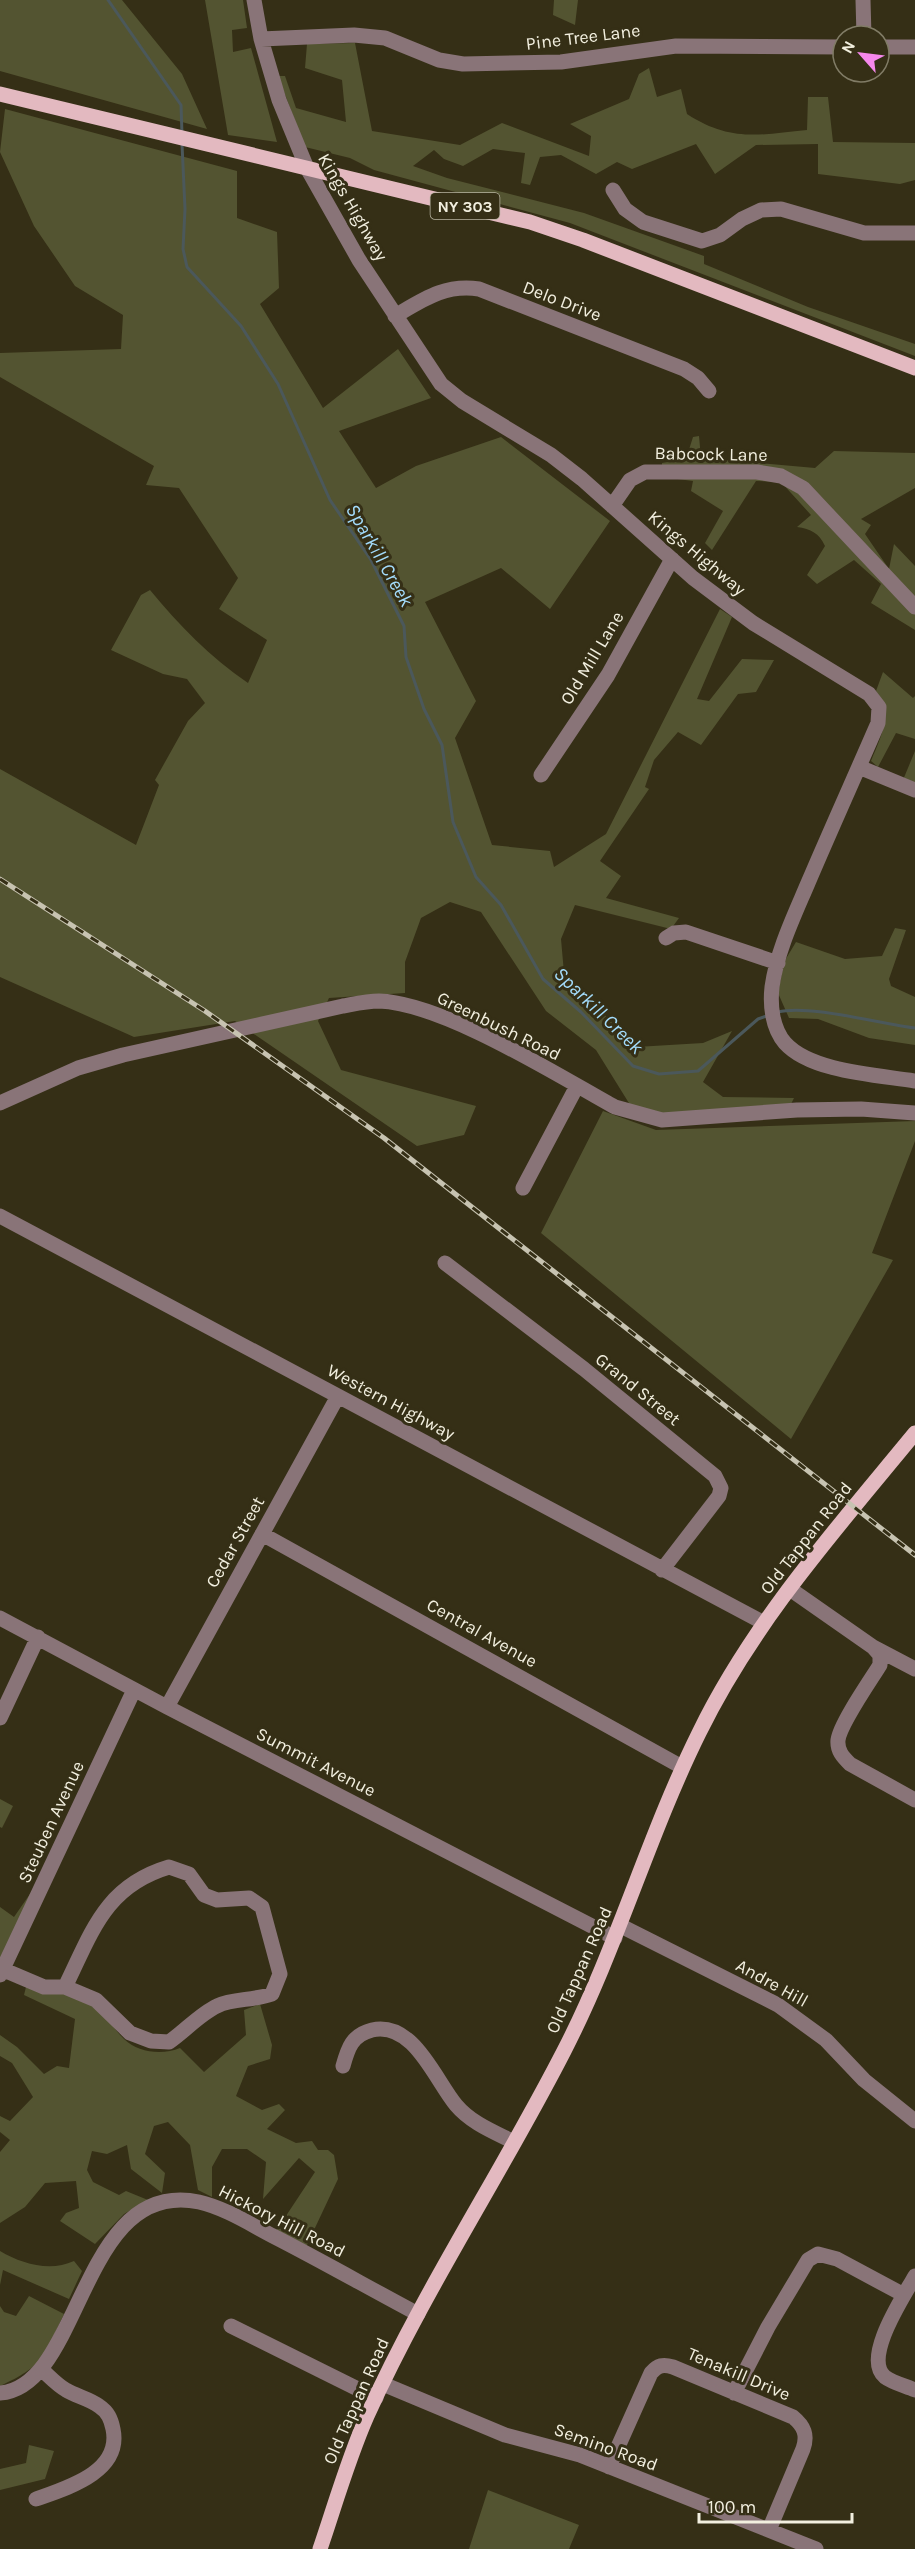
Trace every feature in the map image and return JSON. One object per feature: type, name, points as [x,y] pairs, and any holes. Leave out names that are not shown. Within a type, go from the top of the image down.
[{"type":"main road","name":"NY 303","points":[[0,94],[504,215],[557,231],[915,368]]},
{"type":"main road","name":"Old Tappan Road","points":[[320,2549],[354,2448],[376,2398],[418,2314],[565,2050],[618,1932],[682,1767],[718,1695],[764,1623],[915,1433]]},
{"type":"street","name":"Kings Highway","points":[[254,0],[261,39],[288,127],[307,168],[359,260],[441,384],[462,401],[551,455],[672,559],[753,623],[869,694],[879,708],[878,723],[794,915],[772,987],[772,1014],[776,1028],[785,1043],[799,1054],[817,1062],[915,1081]]},
{"type":"street","points":[[863,0],[864,24]]},
{"type":"street","name":"Pine Tree Lane","points":[[261,39],[354,35],[385,38],[439,60],[496,64],[561,63],[676,46],[831,47]]},
{"type":"street","points":[[891,47],[915,47]]},
{"type":"street","points":[[613,190],[624,209],[643,222],[702,241],[720,236],[742,219],[761,210],[781,209],[864,232],[915,233]]},
{"type":"street","name":"Delo Drive","points":[[395,316],[445,289],[462,286],[479,289],[684,369],[698,378],[710,391]]},
{"type":"street","name":"Babcock Lane","points":[[612,506],[630,480],[645,472],[757,472],[781,476],[803,488],[915,607]]},
{"type":"street","name":"Old Mill Lane","points":[[541,775],[608,675],[672,559]]},
{"type":"street","points":[[858,767],[915,790]]},
{"type":"street","points":[[666,938],[674,933],[686,932],[778,963]]},
{"type":"street","name":"Greenbush Road","points":[[1,1101],[78,1068],[123,1055],[343,1006],[379,1001],[416,1007],[455,1023],[615,1107],[662,1120],[797,1110],[861,1109],[915,1113]]},
{"type":"street","points":[[523,1188],[577,1086]]},
{"type":"street","name":"Western Highway","points":[[0,1216],[764,1623]]},
{"type":"street","name":"Grand Street","points":[[445,1263],[584,1370],[714,1476],[721,1488],[719,1496],[662,1570]]},
{"type":"street","name":"Cedar Street","points":[[167,1707],[338,1396]]},
{"type":"street","name":"Central Avenue","points":[[262,1534],[682,1767]]},
{"type":"street","points":[[790,1589],[873,1647],[915,1669]]},
{"type":"street","name":"Summit Avenue","points":[[0,1618],[167,1707],[618,1932]]},
{"type":"street","points":[[0,1718],[38,1638]]},
{"type":"street","points":[[873,1647],[880,1655],[880,1665],[840,1732],[839,1749],[842,1757],[850,1764],[915,1800]]},
{"type":"street","name":"Steuben Avenue","points":[[2,1972],[134,1690]]},
{"type":"street","points":[[2,1972],[44,1987],[65,1987],[96,2000],[130,2033],[151,2042],[169,2042],[217,2006],[232,2001],[256,2000],[272,1994],[280,1974],[262,1907],[249,1898],[217,1900],[204,1895],[189,1874],[169,1867],[131,1882],[113,1899],[91,1934],[65,1987]]},
{"type":"street","name":"Andre Hill","points":[[618,1932],[778,2005],[826,2040],[864,2080],[915,2121]]},
{"type":"street","points":[[343,2066],[348,2047],[360,2033],[380,2029],[398,2034],[414,2046],[457,2106],[474,2121],[514,2142]]},
{"type":"street","name":"Hickory Hill Road","points":[[0,2393],[25,2384],[41,2369],[99,2258],[124,2228],[146,2209],[171,2201],[199,2202],[232,2215],[418,2314]]},
{"type":"street","points":[[734,2393],[768,2327],[808,2260],[818,2254],[837,2259],[904,2295]]},
{"type":"street","points":[[915,2276],[880,2345],[877,2361],[884,2376],[915,2390]]},
{"type":"street","points":[[231,2326],[376,2398]]},
{"type":"street","name":"Tenakill Drive","points":[[609,2467],[651,2373],[656,2367],[664,2365],[673,2367],[793,2417],[804,2430],[807,2439],[769,2530]]},
{"type":"street","points":[[36,2499],[74,2485],[96,2472],[111,2455],[115,2436],[111,2418],[99,2405],[64,2389],[41,2369]]},
{"type":"street","name":"Semino Road","points":[[383,2384],[505,2435],[580,2455],[816,2549]]},
{"type":"green space","points":[[0,0],[122,0],[182,74],[207,129],[0,71]]},
{"type":"green space","points":[[205,0],[243,0],[247,28],[232,30],[233,52],[251,48],[277,142],[228,135]]},
{"type":"green space","points":[[554,0],[578,0],[575,25],[553,15]]},
{"type":"green space","points":[[355,43],[372,131],[460,145],[502,123],[589,156],[591,136],[570,124],[629,99],[639,74],[649,68],[657,97],[681,89],[687,114],[703,123],[731,133],[759,135],[807,130],[808,97],[828,97],[833,142],[915,143],[915,180],[900,184],[818,174],[818,144],[756,145],[715,174],[696,144],[632,169],[617,162],[596,174],[561,155],[540,157],[530,185],[521,183],[525,153],[493,149],[463,166],[444,159],[434,150],[413,166],[447,178],[584,213],[704,256],[704,264],[808,307],[915,344],[915,356],[570,223],[374,170],[350,158],[305,147],[278,76],[285,76],[296,108],[346,122],[342,80],[305,68],[307,44]]},
{"type":"green space","points":[[5,109],[237,171],[237,218],[277,232],[279,288],[260,304],[323,408],[398,349],[431,398],[339,431],[376,488],[416,466],[501,437],[610,521],[550,609],[501,568],[425,602],[476,701],[455,738],[492,845],[550,851],[554,867],[606,834],[720,609],[732,617],[697,699],[709,701],[742,659],[774,660],[756,692],[738,694],[701,745],[678,732],[654,760],[645,787],[649,789],[600,861],[621,876],[606,898],[679,918],[671,929],[575,905],[561,939],[564,973],[636,1047],[703,1043],[732,1031],[703,1082],[723,1097],[794,1098],[789,1108],[665,1115],[632,1108],[596,1050],[546,1011],[481,912],[450,902],[421,918],[405,962],[405,993],[329,998],[318,1021],[341,1070],[476,1106],[464,1135],[417,1146],[235,1021],[134,1037],[0,977],[0,769],[136,845],[159,785],[155,780],[188,721],[205,703],[187,679],[163,674],[111,650],[141,595],[150,590],[196,640],[248,683],[267,640],[219,609],[238,578],[179,488],[146,485],[154,466],[0,377],[0,353],[121,349],[123,315],[75,286],[34,226],[0,152]]},
{"type":"green space","points":[[699,436],[701,458],[815,468],[834,451],[915,453],[915,488],[861,519],[871,525],[865,534],[889,569],[894,544],[915,566],[915,630],[871,603],[881,584],[854,560],[817,584],[807,575],[825,546],[814,532],[797,527],[811,515],[781,482],[756,481],[712,550],[705,543],[723,511],[691,491],[693,481],[662,477],[662,463],[686,459],[693,437]]},
{"type":"green space","points":[[883,672],[913,698],[915,696],[915,739],[896,733],[878,767],[871,761],[884,726],[884,709],[876,691]]},
{"type":"green space","points":[[915,751],[915,784],[903,780]]},
{"type":"green space","points":[[895,928],[906,930],[889,979],[891,986],[915,997],[915,1045],[869,1038],[818,1019],[789,1018],[778,993],[784,962],[796,942],[845,959],[882,956]]},
{"type":"green space","points":[[603,1111],[656,1130],[915,1121],[915,1141],[872,1253],[893,1260],[791,1439],[541,1233]]},
{"type":"green space","points":[[0,1799],[13,1806],[2,1828],[0,1827]]},
{"type":"green space","points":[[32,1891],[0,1963],[0,1907],[14,1917]]},
{"type":"green space","points":[[26,1987],[61,1993],[85,2001],[102,2012],[130,2044],[143,2050],[159,2052],[180,2048],[204,2072],[246,2035],[244,2010],[260,2004],[272,2045],[270,2059],[248,2066],[236,2096],[262,2110],[279,2104],[285,2110],[267,2129],[296,2143],[312,2141],[318,2150],[328,2150],[334,2155],[338,2179],[306,2247],[276,2231],[315,2172],[299,2158],[263,2199],[266,2162],[247,2149],[222,2149],[212,2167],[212,2197],[198,2190],[190,2145],[168,2122],[154,2126],[145,2154],[165,2173],[162,2193],[131,2169],[127,2145],[107,2154],[92,2151],[87,2170],[93,2182],[119,2195],[126,2191],[148,2200],[124,2214],[95,2244],[60,2221],[66,2213],[79,2208],[76,2181],[45,2183],[25,2207],[0,2223],[0,2152],[10,2140],[0,2132],[0,2116],[10,2121],[33,2097],[12,2063],[0,2056],[0,2035],[17,2047],[44,2074],[57,2066],[69,2068],[75,2019],[24,1995]]},
{"type":"green space","points":[[0,2251],[17,2260],[36,2265],[55,2266],[74,2261],[82,2271],[69,2299],[3,2270],[0,2285]]},
{"type":"green space","points":[[29,2296],[64,2314],[47,2350],[34,2366],[0,2386],[0,2306],[4,2312],[16,2316]]},
{"type":"green space","points":[[29,2445],[54,2451],[45,2479],[0,2490],[0,2469],[26,2463]]},
{"type":"green space","points":[[488,2490],[579,2525],[569,2549],[469,2549]]},
{"type":"waterway","name":"Sparkill Creek","points":[[108,0],[181,105],[182,134]]},
{"type":"waterway","name":"Sparkill Creek","points":[[182,144],[185,209],[183,249],[187,267],[241,326],[278,384],[330,500],[371,560],[404,626],[406,657],[424,709],[442,745],[453,822],[476,877],[501,905],[543,979],[581,1012],[633,1066],[659,1074],[698,1071],[758,1019],[769,1015]]},
{"type":"waterway","name":"Sparkill Creek","points":[[778,1012],[791,1010],[826,1012],[915,1028]]},
{"type":"railway","points":[[0,879],[205,1011],[384,1138],[915,1555]]}]
